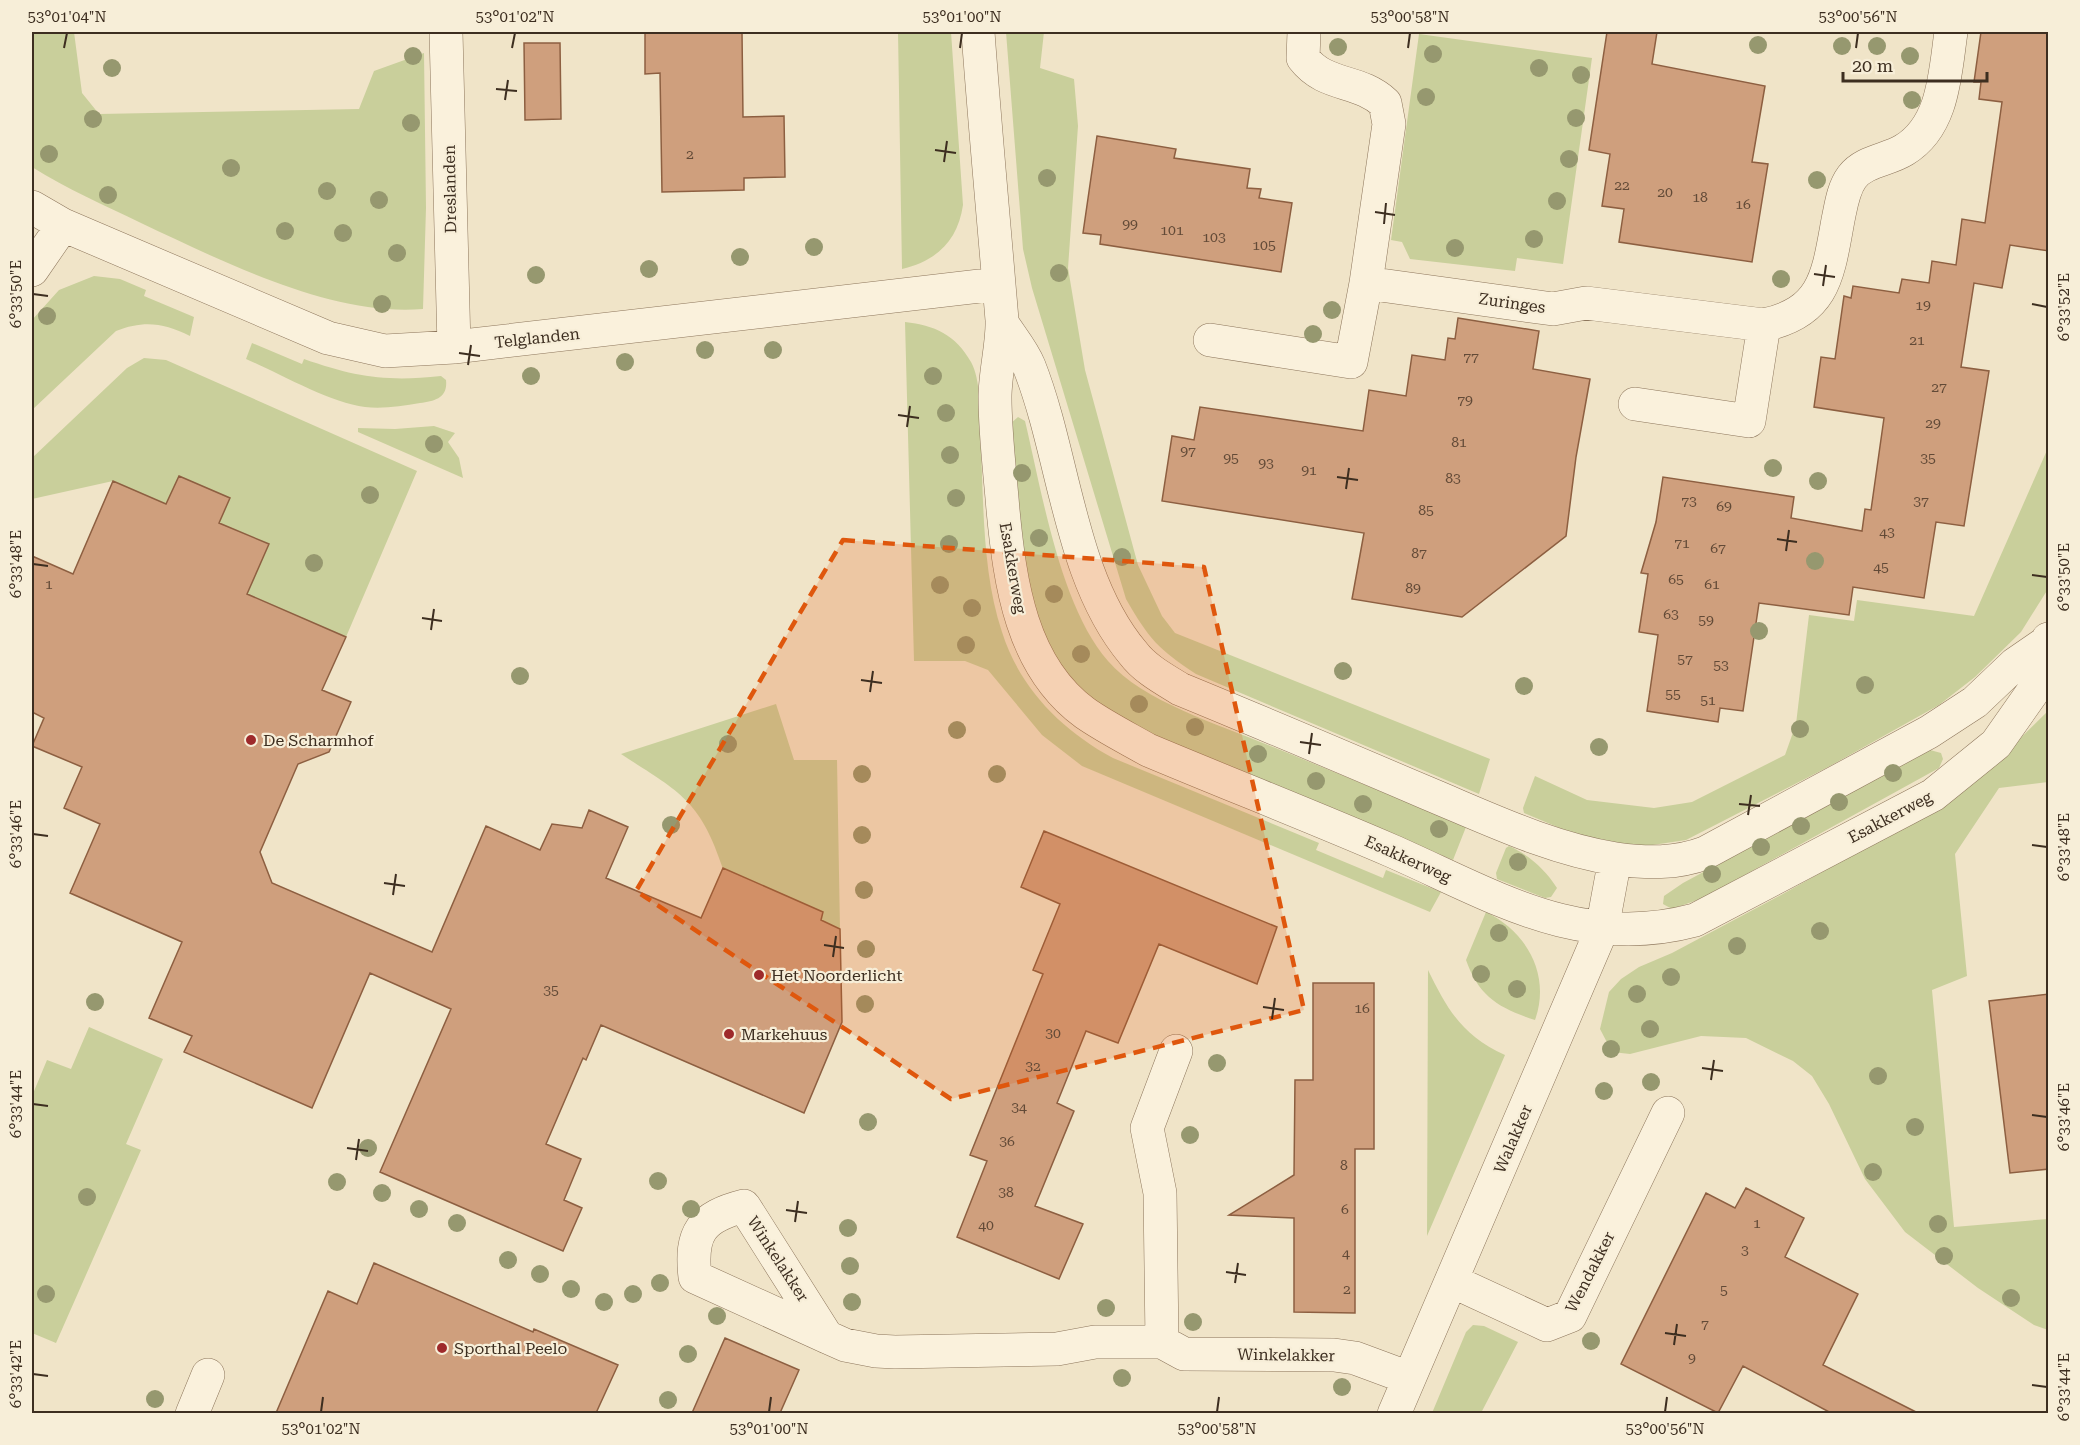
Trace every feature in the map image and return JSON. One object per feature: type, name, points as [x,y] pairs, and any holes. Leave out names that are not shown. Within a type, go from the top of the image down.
[{"type":"street","name":"Dreslanden","points":[[446,32],[454,347]]},
{"type":"street","name":"Esakkerweg","points":[[978,32],[1002,323],[996,369],[995,412],[1006,545],[1017,609],[1035,653],[1056,683],[1084,712],[1148,750],[1392,851],[1508,903],[1557,920],[1602,929],[1655,930],[1695,920],[1933,795],[1996,744],[2041,680],[2048,641]]},
{"type":"street","points":[[1210,340],[1351,362],[1366,283],[1389,124],[1384,103],[1374,93],[1361,87],[1327,79],[1313,71],[1303,58],[1304,32]]},
{"type":"street","name":"Zuringes","points":[[1366,283],[1553,309],[1586,303],[1764,325],[1787,320],[1812,303],[1830,263],[1841,205],[1846,187],[1853,175],[1885,157],[1904,151],[1924,133],[1940,100],[1951,32]]},
{"type":"street","name":"Telglanden","points":[[32,207],[63,225],[328,338],[385,351],[454,347],[997,284]]},
{"type":"street","points":[[32,270],[63,225]]},
{"type":"street","name":"Esakkerweg","points":[[1002,323],[1028,363],[1035,383],[1089,574],[1109,616],[1133,654],[1154,673],[1191,693],[1532,835],[1615,859],[1654,863],[1689,859],[1705,853],[1929,732],[1975,702],[2015,664],[2048,641]]},
{"type":"street","points":[[1635,404],[1749,421],[1764,325]]},
{"type":"street","name":"Walakker","points":[[1394,1413],[1602,929],[1615,859]]},
{"type":"street","points":[[1162,1342],[1160,1193],[1147,1128],[1176,1051]]},
{"type":"street","name":"Wendakker","points":[[1452,1281],[1546,1325],[1570,1316],[1668,1113]]},
{"type":"street","name":"Winkelakker","points":[[827,1337],[845,1345],[876,1352],[1057,1349],[1095,1342],[1162,1342],[1184,1354],[1334,1355],[1355,1358],[1409,1378]]},
{"type":"street","points":[[192,1413],[208,1375]]},
{"type":"highlighted area","points":[[843,540],[1204,567],[1304,1010],[951,1099],[636,891]]},
{"type":"green space","points":[[32,32],[74,32],[82,93],[99,114],[359,109],[374,71],[424,53],[426,208],[423,309],[388,309],[352,304],[278,283],[206,254],[72,190],[32,167]]},
{"type":"green space","points":[[898,32],[951,32],[963,205],[956,229],[944,247],[926,261],[902,269]]},
{"type":"green space","points":[[1006,32],[1044,32],[1040,68],[1074,79],[1078,126],[1068,268],[1085,370],[1138,565],[1162,616],[1175,633],[1490,759],[1479,794],[1196,674],[1163,650],[1148,634],[1134,613],[1126,599],[1032,288],[1023,249]]},
{"type":"green space","points":[[1419,34],[1592,58],[1563,264],[1517,258],[1515,271],[1410,259],[1402,242],[1391,240]]},
{"type":"green space","points":[[94,276],[120,279],[146,290],[144,296],[194,317],[190,336],[154,324],[136,325],[116,331],[32,410],[32,320],[59,290]]},
{"type":"green space","points":[[905,322],[935,329],[951,338],[965,353],[974,369],[979,395],[987,558],[995,608],[1010,653],[1020,672],[1045,706],[1077,735],[1113,758],[1319,843],[1316,850],[1383,878],[1386,870],[1441,892],[1430,912],[1082,766],[1042,735],[988,670],[965,661],[914,661]]},
{"type":"green space","points":[[252,343],[302,364],[304,359],[371,377],[441,376],[446,380],[445,391],[435,400],[399,406],[379,408],[351,404],[321,394],[246,359]]},
{"type":"green space","points":[[144,358],[166,360],[417,471],[346,637],[247,594],[269,544],[219,523],[230,498],[166,504],[113,481],[32,499],[32,458],[127,368]]},
{"type":"green space","points":[[1018,417],[1025,421],[1046,514],[1065,580],[1091,638],[1108,661],[1123,675],[1161,700],[1466,827],[1453,860],[1156,738],[1108,713],[1083,692],[1061,664],[1044,633],[1033,600],[1020,530],[1010,424]]},
{"type":"green space","points":[[434,426],[455,433],[448,442],[459,458],[463,478],[358,432],[358,428],[395,429]]},
{"type":"green space","points":[[2048,448],[2048,589],[2021,632],[1975,677],[1939,705],[1830,766],[1686,840],[1646,846],[1629,845],[1574,834],[1524,813],[1523,808],[1535,776],[1587,800],[1654,808],[1692,802],[1785,755],[1796,724],[1809,615],[1854,621],[1857,600],[1974,616]]},
{"type":"green space","points":[[776,704],[794,760],[837,760],[840,929],[821,920],[823,912],[723,869],[706,827],[696,812],[673,789],[621,754]]},
{"type":"green space","points":[[2048,711],[2048,782],[1999,788],[1955,854],[1967,976],[1932,990],[1954,1227],[2048,1219],[2048,1330],[2034,1325],[1978,1288],[1905,1232],[1865,1179],[1829,1104],[1812,1076],[1793,1061],[1746,1038],[1701,1036],[1630,1054],[1612,1052],[1600,1029],[1609,992],[1621,979],[1639,967],[1672,953],[1781,895],[1949,801],[1985,773]]},
{"type":"green space","points":[[1930,750],[1941,753],[1943,759],[1939,768],[1703,898],[1672,909],[1663,904],[1664,896],[1683,883]]},
{"type":"green space","points":[[1509,846],[1530,858],[1547,875],[1557,888],[1551,897],[1545,898],[1497,879],[1496,873],[1506,848]]},
{"type":"green space","points":[[1486,912],[1513,931],[1524,943],[1532,957],[1540,987],[1535,1020],[1511,1011],[1492,999],[1484,992],[1471,973],[1466,960]]},
{"type":"green space","points":[[1428,970],[1450,1010],[1467,1031],[1490,1048],[1505,1055],[1427,1236]]},
{"type":"green space","points":[[89,1027],[163,1059],[126,1144],[141,1150],[56,1343],[32,1333],[32,1096],[47,1060],[71,1069]]},
{"type":"green space","points":[[1473,1325],[1484,1326],[1518,1342],[1481,1413],[1432,1413],[1466,1332]]},
{"type":"building","points":[[645,32],[742,32],[743,117],[784,116],[785,177],[744,178],[744,190],[662,192],[660,73],[645,74]]},
{"type":"building","points":[[1607,32],[1657,32],[1652,64],[1765,86],[1752,162],[1768,164],[1752,262],[1619,242],[1624,209],[1602,206],[1610,154],[1589,150]]},
{"type":"building","points":[[1981,32],[2049,32],[2049,251],[2010,245],[2002,288],[1974,283],[1961,367],[1989,371],[1964,526],[1936,522],[1924,598],[1853,587],[1849,615],[1759,603],[1743,711],[1720,708],[1718,722],[1647,711],[1658,635],[1639,632],[1648,574],[1641,573],[1656,522],[1663,477],[1794,497],[1791,518],[1862,531],[1865,509],[1871,510],[1884,418],[1814,407],[1821,357],[1835,359],[1844,296],[1851,298],[1853,286],[1899,293],[1902,279],[1929,283],[1932,261],[1956,265],[1962,219],[1985,223],[2002,102],[1979,99],[1981,82],[1974,82]]},
{"type":"building","points":[[524,43],[560,43],[561,119],[525,120]]},
{"type":"building","points":[[1097,136],[1176,149],[1174,158],[1250,169],[1247,188],[1261,189],[1259,198],[1292,203],[1281,272],[1100,244],[1101,235],[1083,233]]},
{"type":"building","points":[[1458,318],[1539,331],[1533,369],[1590,379],[1576,457],[1566,536],[1462,617],[1352,599],[1364,533],[1162,501],[1172,436],[1194,440],[1200,407],[1363,431],[1369,390],[1406,396],[1412,355],[1445,360],[1448,338],[1455,339]]},
{"type":"building","points":[[179,476],[230,498],[219,523],[269,544],[247,594],[346,637],[322,690],[351,702],[329,752],[298,764],[260,852],[272,883],[432,952],[486,826],[540,850],[552,824],[582,828],[589,810],[628,827],[606,878],[701,918],[723,868],[823,912],[821,920],[840,929],[842,1022],[804,1113],[601,1025],[586,1060],[583,1058],[546,1144],[581,1159],[564,1200],[582,1208],[563,1251],[380,1172],[451,1009],[370,973],[312,1108],[184,1052],[192,1036],[149,1018],[182,942],[70,893],[100,824],[64,808],[82,767],[32,746],[44,718],[32,712],[32,556],[73,574],[113,481],[166,504]]},
{"type":"building","points":[[1044,831],[1277,927],[1257,984],[1159,944],[1118,1043],[1086,1031],[1057,1103],[1074,1111],[1035,1206],[1083,1224],[1059,1279],[957,1237],[987,1161],[970,1155],[1043,974],[1033,970],[1060,904],[1021,887]]},
{"type":"building","points":[[1313,983],[1374,983],[1374,1149],[1355,1149],[1355,1313],[1294,1312],[1294,1218],[1229,1215],[1294,1175],[1295,1080],[1313,1080]]},
{"type":"building","points":[[2049,994],[2049,1169],[2010,1173],[1989,1001]]},
{"type":"building","points":[[1746,1188],[1804,1218],[1785,1257],[1858,1294],[1823,1365],[1918,1413],[1831,1413],[1743,1366],[1718,1413],[1621,1364],[1706,1193],[1735,1208]]},
{"type":"building","name":"Sporthal Peelo","points":[[374,1263],[533,1332],[534,1329],[618,1365],[596,1413],[276,1413],[328,1291],[357,1304]]},
{"type":"building","points":[[725,1338],[799,1370],[780,1413],[692,1413]]},
{"type":"place","name":"De Scharmhof","points":[[251,740]]},
{"type":"place","name":"Het Noorderlicht","points":[[759,975]]},
{"type":"place","name":"Markehuus","points":[[729,1034]]},
{"type":"place","name":"Sporthal Peelo","points":[[442,1348]]}]
